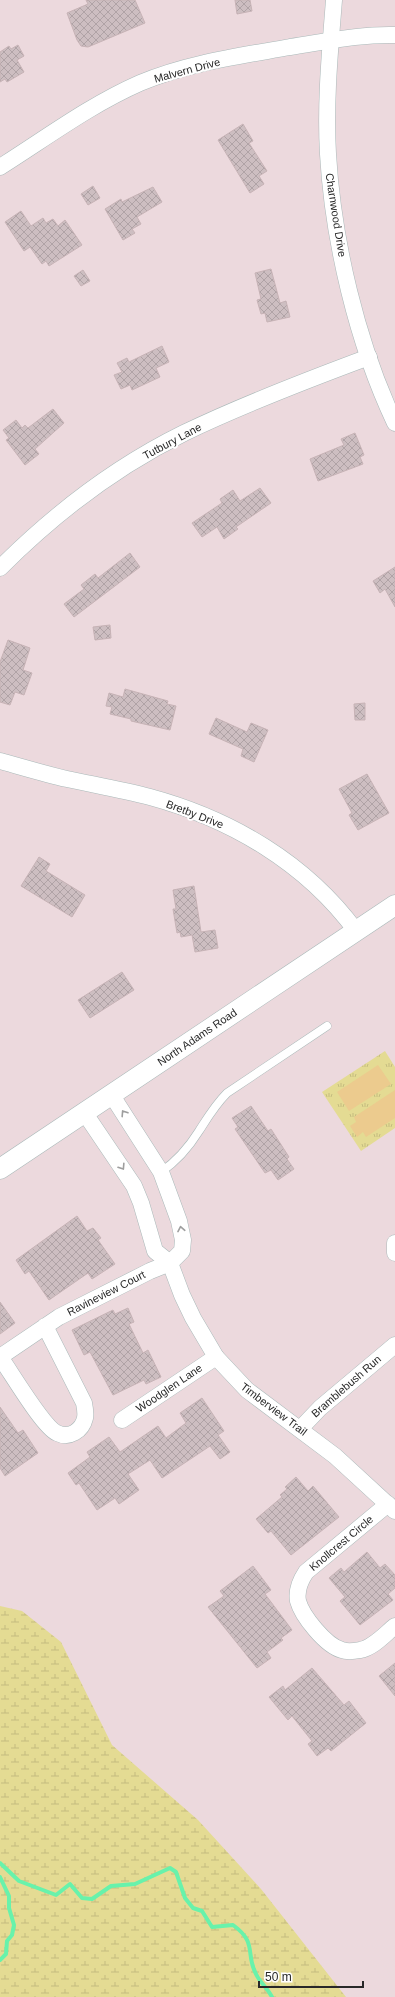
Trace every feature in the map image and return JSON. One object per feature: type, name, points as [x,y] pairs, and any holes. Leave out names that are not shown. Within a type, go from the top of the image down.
[{"type":"street","name":"Charnwood Drive","points":[[334,0],[327,130],[333,204],[343,260],[369,357],[395,422]]},
{"type":"street","name":"Malvern Drive","points":[[0,167],[85,113],[141,83],[197,65],[331,40],[395,35]]},
{"type":"street","name":"Tutbury Lane","points":[[0,568],[26,543],[90,492],[157,448],[184,433],[232,412],[369,357]]},
{"type":"street","name":"Bretby Drive","points":[[0,761],[65,778],[150,797],[204,815],[263,845],[299,872],[323,893],[356,931]]},
{"type":"street","name":"North Adams Road","points":[[0,1169],[395,905]]},
{"type":"street","points":[[111,1094],[161,1172],[173,1200],[183,1240],[182,1251],[170,1263]]},
{"type":"street","name":"Timberview Trail","points":[[84,1112],[134,1186],[141,1203],[155,1250],[170,1263],[182,1295],[193,1318],[216,1357],[247,1390],[300,1429],[354,1473],[392,1507]]},
{"type":"street","points":[[395,1243],[395,1253]]},
{"type":"street","name":"Ravineview Court","points":[[45,1326],[84,1403],[86,1412],[83,1423],[76,1432],[71,1434],[60,1434],[46,1425],[0,1357],[45,1326],[59,1317],[170,1263]]},
{"type":"street","name":"Bramblebush Run","points":[[300,1429],[320,1408],[395,1345]]},
{"type":"street","name":"Woodglen Lane","points":[[122,1420],[216,1357]]},
{"type":"street","name":"Knollcrest Circle","points":[[392,1507],[306,1572],[300,1580],[298,1600],[307,1618],[328,1643],[342,1650],[353,1651],[368,1647],[395,1626]]},
{"type":"lane","points":[[161,1172],[171,1165],[188,1147],[217,1103],[227,1093],[327,1026]]},
{"type":"green space","points":[[385,1051],[395,1067],[395,1128],[361,1151],[322,1092]]},
{"type":"green space","points":[[0,1606],[22,1611],[61,1642],[112,1745],[198,1820],[261,1889],[346,1997],[0,1997]]},
{"type":"shaded area","points":[[378,1065],[391,1084],[349,1111],[337,1092]]},
{"type":"shaded area","points":[[395,1090],[395,1118],[366,1137],[363,1132],[357,1137],[350,1126],[356,1122],[354,1117]]},
{"type":"building","points":[[86,0],[135,0],[145,23],[88,47],[81,46],[77,40],[67,13],[88,4]]},
{"type":"building","points":[[235,0],[250,0],[252,11],[237,14]]},
{"type":"building","points":[[18,45],[24,56],[17,60],[24,72],[7,82],[5,79],[0,82],[0,52],[9,46],[11,49]]},
{"type":"building","points":[[243,124],[253,141],[249,143],[267,171],[259,176],[264,184],[250,193],[218,140]]},
{"type":"building","points":[[93,186],[100,198],[88,205],[81,194]]},
{"type":"building","points":[[153,187],[162,202],[137,217],[141,224],[132,229],[135,233],[123,240],[105,209],[121,199],[122,202]]},
{"type":"building","points":[[21,211],[31,226],[43,218],[46,223],[53,219],[58,226],[65,220],[82,245],[49,266],[46,261],[42,264],[30,247],[24,251],[5,222]]},
{"type":"building","points":[[271,269],[280,303],[286,301],[290,317],[267,322],[265,313],[261,314],[257,300],[261,299],[255,273]]},
{"type":"building","points":[[83,270],[90,281],[81,286],[74,276]]},
{"type":"building","points":[[162,346],[169,362],[156,368],[160,377],[132,390],[130,385],[121,389],[114,375],[122,372],[117,363],[127,358],[129,362]]},
{"type":"building","points":[[53,409],[64,423],[35,449],[39,454],[25,465],[6,440],[9,438],[3,430],[16,420],[22,428],[25,425],[28,428]]},
{"type":"building","points":[[355,433],[364,455],[360,457],[363,464],[318,481],[310,459],[344,445],[341,439]]},
{"type":"building","points":[[260,488],[271,503],[236,527],[238,529],[224,539],[217,527],[202,537],[192,523],[222,503],[220,499],[233,490],[240,501]]},
{"type":"building","points":[[130,553],[140,567],[74,617],[64,604],[84,589],[81,585],[95,574],[98,578]]},
{"type":"building","points":[[395,567],[395,607],[385,589],[380,593],[373,581]]},
{"type":"building","points":[[110,625],[111,638],[95,640],[93,627]]},
{"type":"building","points":[[8,640],[30,648],[23,670],[32,673],[24,695],[15,692],[10,705],[0,702],[0,662]]},
{"type":"building","points":[[125,689],[168,701],[167,704],[176,706],[170,730],[131,721],[131,719],[110,714],[112,707],[106,706],[109,693],[123,697]]},
{"type":"building","points":[[365,703],[365,720],[355,720],[354,704]]},
{"type":"building","points":[[216,718],[247,732],[251,723],[268,730],[254,762],[241,756],[243,749],[209,734]]},
{"type":"building","points":[[367,774],[389,813],[358,830],[349,815],[352,813],[339,789]]},
{"type":"building","points":[[39,857],[50,864],[46,871],[85,895],[72,917],[21,886]]},
{"type":"building","points":[[194,886],[201,932],[215,930],[218,948],[195,952],[192,935],[181,937],[180,932],[177,933],[173,909],[176,909],[173,890]]},
{"type":"building","points":[[122,972],[134,990],[90,1018],[78,1000]]},
{"type":"building","points":[[251,1106],[268,1131],[271,1129],[289,1157],[287,1159],[294,1169],[278,1180],[271,1170],[265,1173],[235,1129],[238,1127],[232,1118]]},
{"type":"building","points":[[77,1216],[87,1231],[93,1228],[101,1238],[98,1240],[115,1264],[92,1279],[88,1273],[49,1300],[29,1271],[25,1274],[16,1260]]},
{"type":"building","points":[[0,1302],[15,1323],[0,1334]]},
{"type":"building","points":[[128,1308],[134,1322],[129,1324],[143,1353],[148,1350],[161,1377],[146,1384],[144,1380],[113,1395],[90,1352],[84,1355],[72,1330],[113,1310],[115,1314]]},
{"type":"building","points":[[202,1398],[224,1431],[218,1435],[230,1452],[220,1459],[210,1446],[162,1478],[150,1460],[128,1474],[139,1490],[119,1504],[115,1498],[97,1510],[79,1483],[76,1485],[68,1473],[90,1457],[87,1452],[109,1437],[120,1452],[158,1426],[166,1438],[186,1423],[180,1413]]},
{"type":"building","points":[[0,1407],[18,1433],[23,1430],[38,1453],[5,1476],[0,1468]]},
{"type":"building","points":[[296,1477],[308,1491],[313,1486],[339,1517],[291,1555],[271,1531],[268,1533],[256,1519],[282,1497],[280,1495],[287,1489],[285,1487]]},
{"type":"building","points":[[367,1552],[380,1568],[385,1564],[395,1575],[395,1588],[388,1594],[393,1600],[360,1625],[340,1601],[345,1597],[329,1578],[341,1568],[344,1572]]},
{"type":"building","points":[[253,1566],[271,1590],[265,1594],[292,1630],[281,1638],[283,1640],[267,1652],[271,1658],[257,1668],[208,1607],[224,1596],[220,1591]]},
{"type":"building","points":[[395,1663],[395,1696],[379,1676]]},
{"type":"building","points":[[312,1668],[344,1705],[349,1701],[366,1723],[331,1751],[328,1748],[317,1756],[308,1744],[312,1741],[292,1716],[288,1720],[269,1697],[283,1686],[285,1690]]},
{"type":"waterway","points":[[0,1863],[19,1881],[56,1895],[70,1884],[82,1898],[92,1899],[111,1886],[135,1884],[170,1868],[176,1872],[185,1898],[193,1908],[202,1911],[212,1927],[233,1925],[246,1937],[256,1974],[272,1997]]},
{"type":"waterway","points":[[0,1877],[9,1896],[9,1908],[14,1925],[12,1935],[7,1941],[6,1954],[0,1960]]}]
